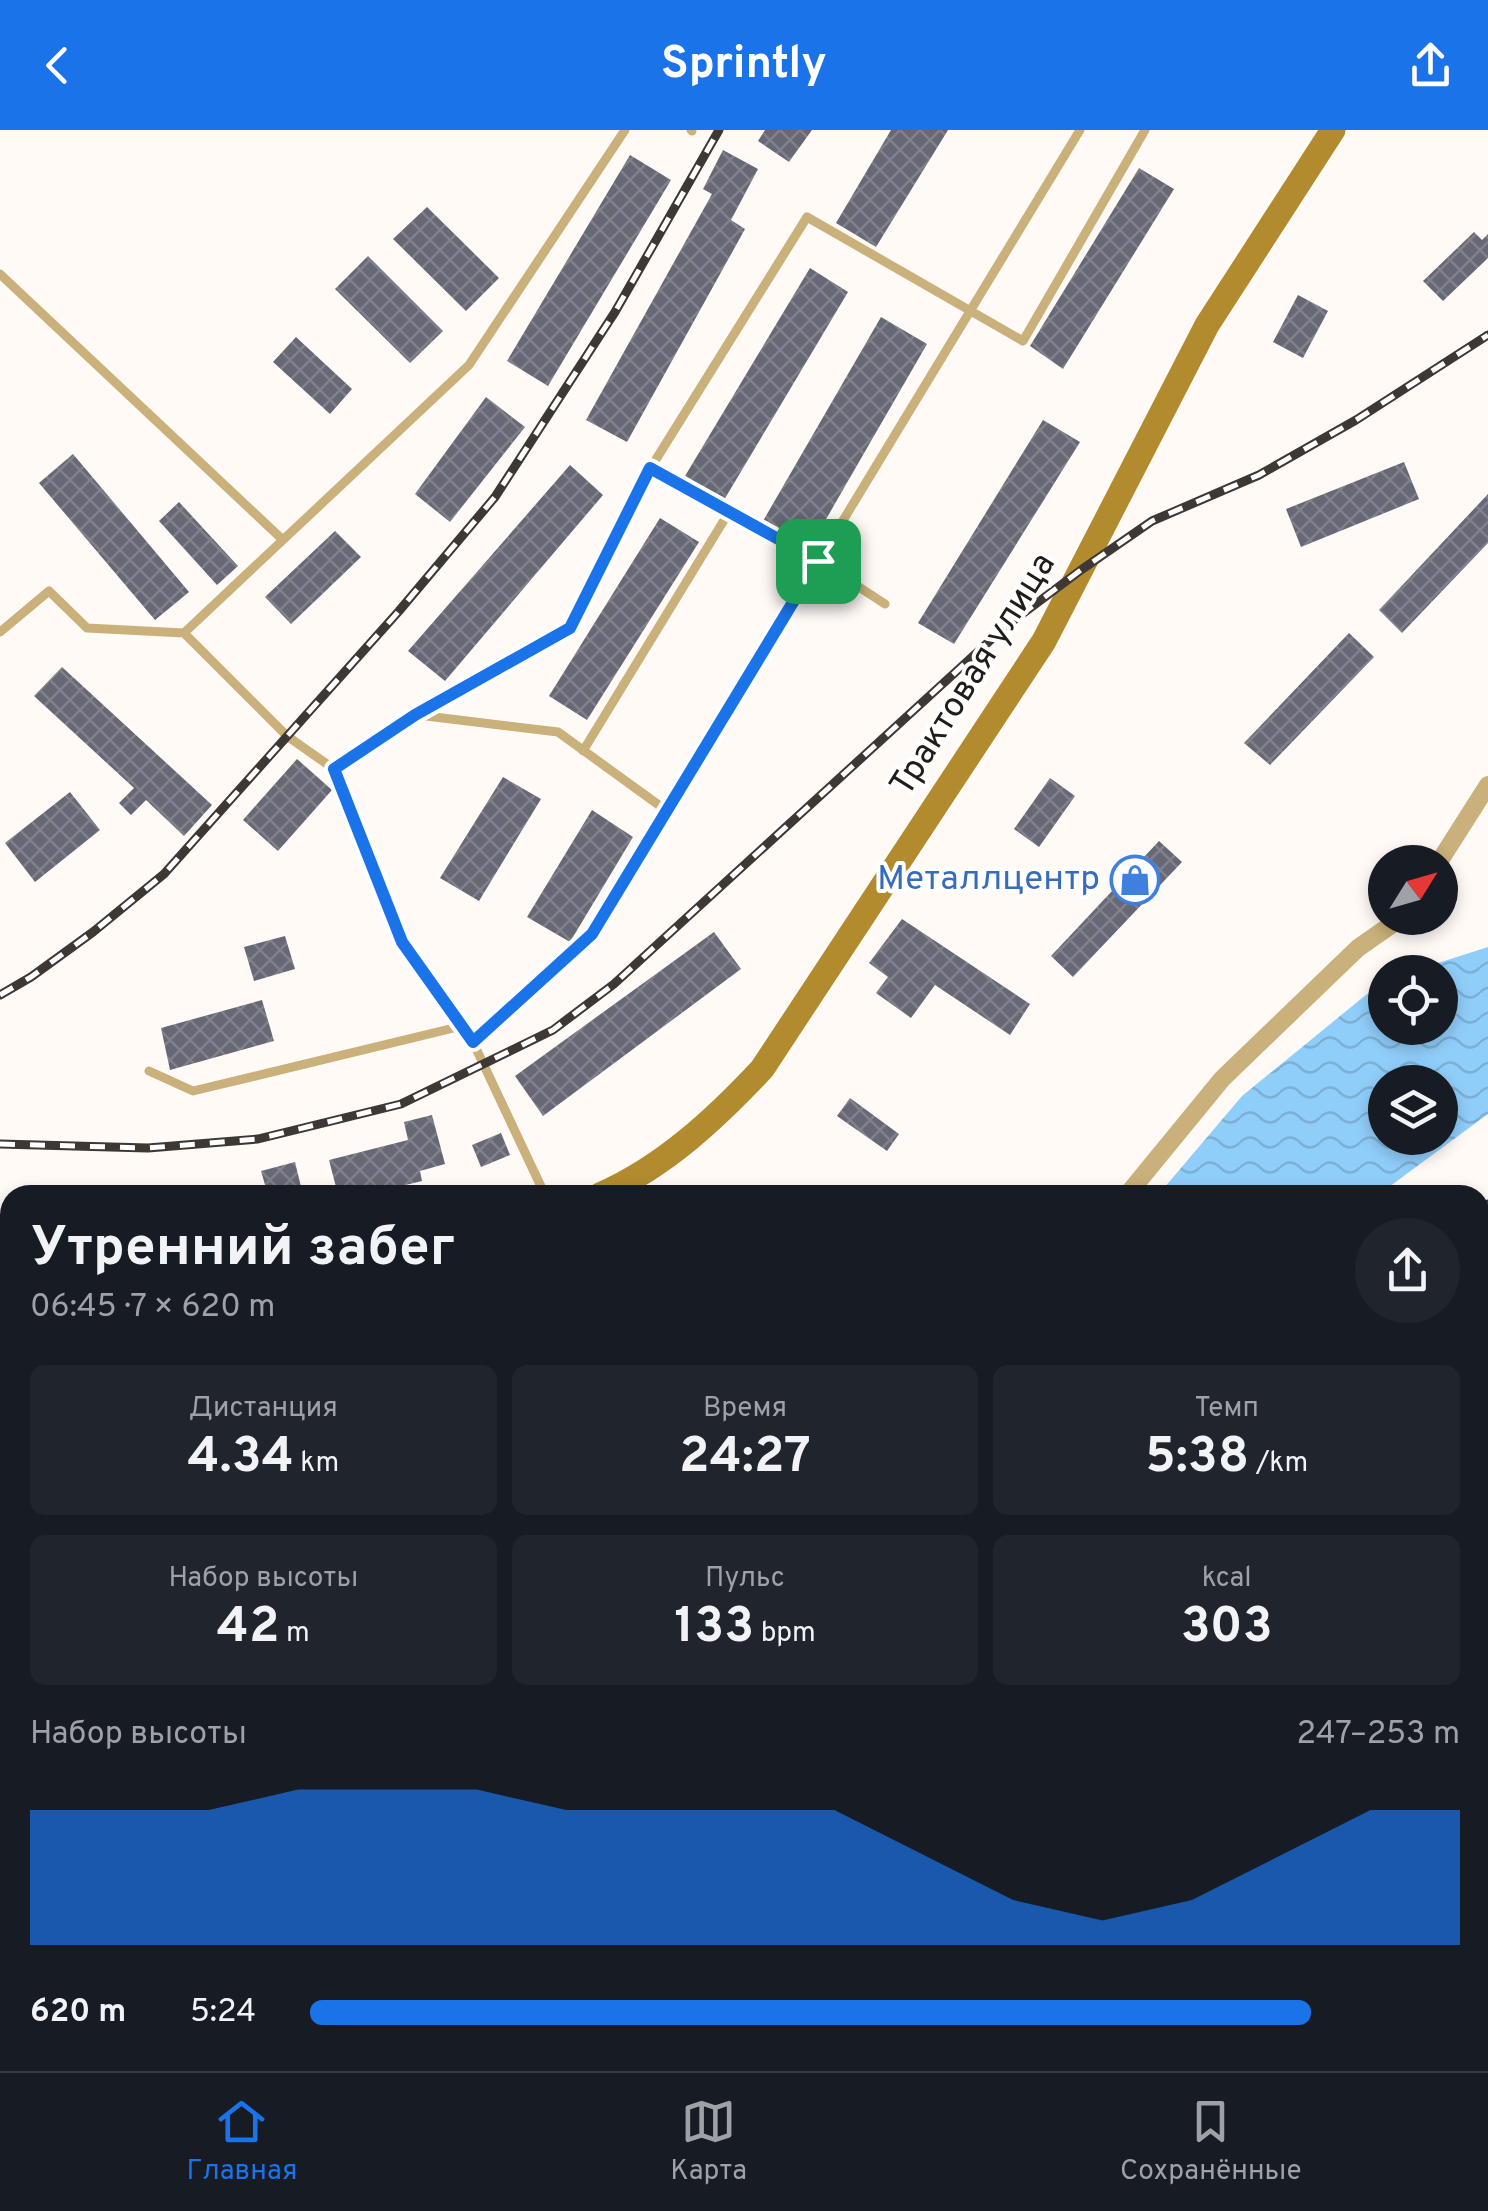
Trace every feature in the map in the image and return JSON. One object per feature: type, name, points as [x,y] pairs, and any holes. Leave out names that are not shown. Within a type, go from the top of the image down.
[{"type":"main road","name":"Трактовая улица","points":[[623,1185],[706,1127],[762,1069],[1044,642],[1207,325],[1332,130]]},
{"type":"street","points":[[1450,845],[1488,785]]},
{"type":"street","points":[[1136,1185],[1222,1079],[1358,948],[1377,935]]},
{"type":"lane","points":[[184,632],[469,365],[625,130]]},
{"type":"lane","points":[[473,1042],[592,934],[1080,130]]},
{"type":"lane","points":[[334,769],[415,715],[570,628],[650,468],[807,216],[1022,342],[1145,130]]},
{"type":"lane","points":[[0,274],[283,540]]},
{"type":"lane","points":[[650,468],[818,561],[886,604]]},
{"type":"lane","points":[[583,751],[729,512]]},
{"type":"lane","points":[[0,632],[50,591],[87,628],[184,632],[287,736],[334,769],[402,942],[473,1042],[541,1185]]},
{"type":"lane","points":[[415,715],[558,732],[667,812]]},
{"type":"lane","points":[[148,1071],[193,1090],[462,1026]]},
{"type":"water","points":[[1488,947],[1488,1114],[1458,1136],[1458,1065],[1368,1065],[1368,1155],[1432,1155],[1392,1185],[1166,1185],[1242,1096],[1367,994],[1368,1045],[1458,1045],[1458,957]]},
{"type":"building","points":[[765,130],[812,130],[789,162],[758,141]]},
{"type":"building","points":[[891,130],[948,130],[876,247],[836,223]]},
{"type":"building","points":[[723,150],[758,169],[731,220],[745,229],[627,442],[586,420],[712,194],[703,189]]},
{"type":"building","points":[[630,155],[671,180],[548,386],[507,361]]},
{"type":"building","points":[[1139,168],[1174,189],[1063,369],[1030,346]]},
{"type":"building","points":[[427,207],[499,278],[466,311],[393,239]]},
{"type":"building","points":[[1474,232],[1482,240],[1488,234],[1488,258],[1443,301],[1423,281]]},
{"type":"building","points":[[368,256],[443,331],[410,363],[335,289]]},
{"type":"building","points":[[810,268],[848,292],[724,500],[685,476]]},
{"type":"building","points":[[1298,295],[1328,311],[1303,358],[1273,342]]},
{"type":"building","points":[[881,317],[927,344],[810,547],[763,521]]},
{"type":"building","points":[[296,337],[352,389],[330,414],[273,362]]},
{"type":"building","points":[[486,397],[525,427],[450,522],[415,494]]},
{"type":"building","points":[[1043,420],[1080,442],[954,644],[918,623]]},
{"type":"building","points":[[73,454],[189,592],[155,620],[39,483]]},
{"type":"building","points":[[1404,462],[1419,499],[1301,547],[1286,509]]},
{"type":"building","points":[[570,465],[603,495],[445,681],[408,651]]},
{"type":"building","points":[[1488,494],[1488,543],[1402,633],[1379,610]]},
{"type":"building","points":[[179,502],[238,566],[217,585],[159,521]]},
{"type":"building","points":[[660,518],[699,542],[587,720],[549,696]]},
{"type":"building","points":[[335,531],[361,557],[291,624],[265,597]]},
{"type":"building","points":[[1349,633],[1374,657],[1270,765],[1244,743]]},
{"type":"building","points":[[62,667],[212,805],[184,836],[146,800],[131,815],[119,803],[134,788],[34,696]]},
{"type":"building","points":[[297,759],[332,790],[278,851],[243,820]]},
{"type":"building","points":[[503,777],[541,799],[479,901],[440,878]]},
{"type":"building","points":[[1050,778],[1075,796],[1039,847],[1014,829]]},
{"type":"building","points":[[70,792],[100,830],[35,882],[5,843]]},
{"type":"building","points":[[592,810],[633,837],[570,942],[527,917]]},
{"type":"building","points":[[1159,841],[1182,862],[1073,977],[1051,956]]},
{"type":"building","points":[[902,919],[1030,1004],[1010,1035],[935,985],[911,1018],[876,993],[888,977],[869,963]]},
{"type":"building","points":[[714,932],[741,969],[543,1116],[515,1076]]},
{"type":"building","points":[[285,936],[295,969],[254,981],[244,947]]},
{"type":"building","points":[[262,1000],[274,1041],[170,1070],[161,1028]]},
{"type":"building","points":[[850,1098],[899,1134],[887,1151],[837,1116]]},
{"type":"building","points":[[432,1115],[445,1164],[420,1171],[422,1181],[405,1185],[335,1185],[329,1160],[408,1140],[404,1122]]},
{"type":"building","points":[[501,1133],[510,1155],[481,1167],[472,1145]]},
{"type":"building","points":[[295,1162],[301,1185],[265,1185],[261,1171]]},
{"type":"railway","points":[[0,995],[93,932],[164,874],[399,611],[495,497],[615,312],[719,130]]},
{"type":"railway","points":[[0,1144],[148,1148],[258,1139],[401,1104],[553,1030],[614,984],[1006,626],[1081,570],[1152,521],[1259,475],[1356,420],[1488,335]]},
{"type":"place","name":"Металлцентр","points":[[1135,880]]},
{"type":"route","points":[[650,468],[818,561],[592,934],[473,1042],[402,942],[334,769],[415,715],[570,628],[650,468]]}]
